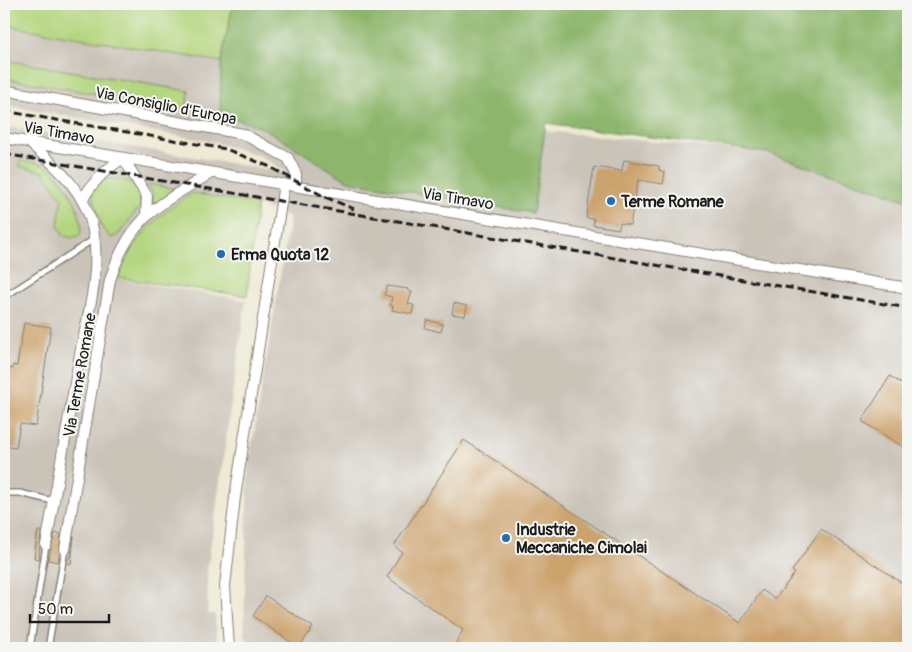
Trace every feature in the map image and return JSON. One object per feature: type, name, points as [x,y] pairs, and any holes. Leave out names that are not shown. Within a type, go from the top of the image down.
[{"type":"street","name":"Via Consiglio d'Europa","points":[[4,90],[243,134],[288,158],[296,174],[296,186]]},
{"type":"street","name":"Via Timavo","points":[[4,138],[908,288]]},
{"type":"street","name":"Via Terme Romane","points":[[29,142],[63,173],[83,199],[94,230],[95,260],[89,306],[46,545]]},
{"type":"street","points":[[83,199],[94,181],[104,170],[123,158],[147,196],[146,216]]},
{"type":"street","name":"Via Terme Romane","points":[[65,548],[110,280],[126,240],[146,216],[211,173]]},
{"type":"street","points":[[229,648],[225,586],[235,497],[284,184]]},
{"type":"lane","points":[[4,297],[94,239]]},
{"type":"lane","points":[[4,493],[20,494],[54,501]]},
{"type":"lane","points":[[30,648],[46,545]]},
{"type":"lane","points":[[48,648],[65,548]]},
{"type":"shaded area","points":[[4,25],[221,62],[220,114],[265,129],[348,181],[533,213],[545,131],[768,153],[908,201],[908,648],[249,648],[244,632],[248,469],[290,217],[257,204],[193,193],[175,203],[153,222],[136,243],[117,279],[246,300],[207,571],[208,614],[215,614],[218,648],[4,648],[4,126],[289,173],[258,155],[214,142],[4,105]]},
{"type":"green space","points":[[4,4],[233,4],[221,62],[4,25]]},
{"type":"green space","points":[[233,4],[908,4],[908,201],[768,153],[546,123],[533,213],[348,181],[265,129],[220,114],[221,62]]},
{"type":"green space","points":[[10,61],[189,91],[186,109],[8,79]]},
{"type":"green space","points":[[20,161],[43,165],[51,170],[66,186],[80,217],[80,235],[71,238],[63,235],[58,225],[62,198],[43,172],[19,166]]},
{"type":"green space","points":[[106,179],[120,179],[131,183],[140,197],[141,205],[119,234],[111,238],[101,226],[92,193],[99,183]]},
{"type":"green space","points":[[148,184],[176,189],[153,205],[153,194]]},
{"type":"green space","points":[[193,193],[257,204],[247,296],[118,278],[131,252],[148,229],[169,209]]},
{"type":"building","name":"Terme Romane","points":[[624,160],[659,166],[659,170],[665,172],[663,184],[638,180],[630,225],[620,223],[619,229],[593,225],[594,219],[586,218],[594,167],[622,171]]},
{"type":"building","points":[[387,286],[408,289],[408,291],[412,292],[408,304],[414,305],[412,314],[392,310],[393,306],[390,305],[392,297],[384,295]]},
{"type":"building","points":[[454,303],[467,306],[465,316],[452,314]]},
{"type":"building","points":[[427,320],[443,324],[441,332],[425,328]]},
{"type":"building","points":[[24,323],[51,327],[36,426],[20,424],[16,448],[4,446],[4,367],[13,369],[13,365],[17,366]]},
{"type":"building","points":[[890,376],[908,388],[908,450],[862,421]]},
{"type":"building","name":"Industrie Meccaniche Cimolai","points":[[464,440],[740,623],[762,590],[775,599],[795,573],[792,571],[821,529],[908,587],[908,648],[453,648],[463,630],[387,577],[402,552],[394,546]]},
{"type":"building","points":[[38,531],[41,531],[39,559],[34,558]]},
{"type":"building","points":[[55,533],[61,534],[58,562],[48,560]]},
{"type":"building","points":[[74,536],[71,564],[67,563],[72,550]]},
{"type":"building","points":[[266,596],[313,627],[299,648],[253,616]]},
{"type":"railway","points":[[4,111],[226,149],[268,166],[325,197],[354,209]]},
{"type":"railway","points":[[4,154],[908,308]]},
{"type":"place","name":"Terme Romane","points":[[611,201]]},
{"type":"place","name":"Erma Quota 12","points":[[221,254]]},
{"type":"place","name":"Industrie Meccaniche Cimolai","points":[[506,538]]}]
